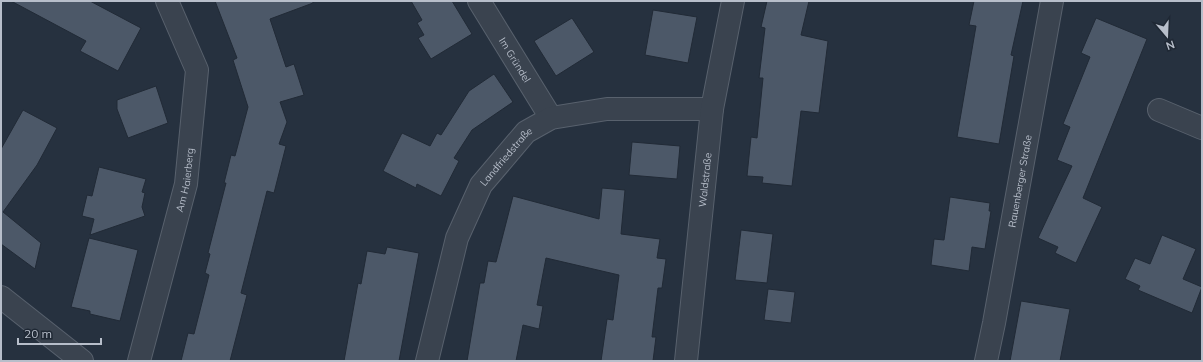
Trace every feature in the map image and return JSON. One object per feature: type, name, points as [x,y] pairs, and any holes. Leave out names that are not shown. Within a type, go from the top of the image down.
[{"type":"street","name":"Am Haierberg","points":[[139,361],[186,184],[197,70],[167,1]]},
{"type":"street","name":"Im Gründel","points":[[479,1],[551,118]]},
{"type":"street","name":"Waldstraße","points":[[686,361],[712,109],[732,1]]},
{"type":"street","name":"Rauenberger Straße","points":[[986,361],[1052,1]]},
{"type":"street","name":"Landfriedstraße","points":[[427,361],[432,335],[457,238],[481,185],[526,132],[551,118],[607,110],[712,109]]},
{"type":"street","points":[[1159,110],[1202,128]]},
{"type":"street","points":[[1,297],[82,361]]},
{"type":"building","points":[[11,1],[90,1],[141,28],[118,71],[80,51],[86,41]]},
{"type":"building","points":[[215,1],[313,1],[313,3],[270,19],[286,67],[294,64],[304,95],[280,102],[287,122],[279,144],[286,146],[274,193],[267,191],[241,293],[247,295],[230,361],[181,361],[188,333],[194,334],[209,275],[205,273],[210,254],[208,253],[226,183],[224,183],[231,155],[235,156],[248,107],[233,60],[237,58]]},
{"type":"building","points":[[411,1],[452,1],[472,34],[431,59],[418,38],[424,35],[417,23],[422,20]]},
{"type":"building","points":[[767,1],[809,1],[801,35],[828,41],[819,113],[801,111],[792,186],[762,183],[763,177],[747,176],[751,137],[757,138],[763,78],[759,78],[765,28],[761,27]]},
{"type":"building","points":[[974,1],[1023,1],[1011,55],[1014,56],[999,144],[957,137],[976,26],[969,25]]},
{"type":"building","points":[[653,10],[697,17],[688,63],[645,55]]},
{"type":"building","points":[[572,18],[594,52],[556,76],[534,41]]},
{"type":"building","points":[[1096,18],[1147,39],[1083,198],[1102,207],[1076,263],[1055,253],[1058,247],[1038,238],[1072,166],[1057,160],[1070,127],[1063,124],[1090,57],[1081,53]]},
{"type":"building","points":[[494,74],[513,102],[472,130],[454,158],[459,161],[441,196],[417,184],[416,188],[383,171],[402,133],[430,146],[437,133],[441,135],[469,91]]},
{"type":"building","points":[[156,86],[168,123],[128,138],[117,109],[117,100]]},
{"type":"building","points":[[23,110],[57,128],[37,165],[3,212],[41,243],[35,269],[1,244],[1,149]]},
{"type":"building","points":[[632,142],[680,146],[677,179],[629,175]]},
{"type":"building","points":[[99,167],[146,179],[142,192],[145,193],[142,207],[145,216],[90,235],[94,219],[82,216],[87,195],[92,196]]},
{"type":"building","points":[[602,188],[625,190],[621,234],[660,239],[657,258],[666,259],[662,288],[658,288],[652,337],[656,337],[653,361],[601,361],[607,319],[613,320],[619,275],[546,258],[537,305],[543,306],[539,329],[523,325],[516,361],[467,361],[480,283],[484,283],[488,261],[496,262],[513,196],[599,219]]},
{"type":"building","points":[[950,197],[990,203],[989,211],[991,211],[985,249],[972,247],[969,271],[931,265],[934,239],[944,240]]},
{"type":"building","points":[[741,230],[773,234],[767,283],[735,280]]},
{"type":"building","points":[[1162,235],[1196,249],[1183,279],[1202,287],[1192,313],[1138,290],[1140,286],[1125,279],[1135,258],[1150,264]]},
{"type":"building","points":[[89,238],[138,250],[120,321],[90,314],[90,311],[71,307]]},
{"type":"building","points":[[387,247],[419,253],[399,361],[344,361],[358,283],[361,284],[367,251],[385,254]]},
{"type":"building","points":[[768,289],[795,292],[791,323],[764,320]]},
{"type":"building","points":[[1021,301],[1070,309],[1060,361],[1010,361]]}]
